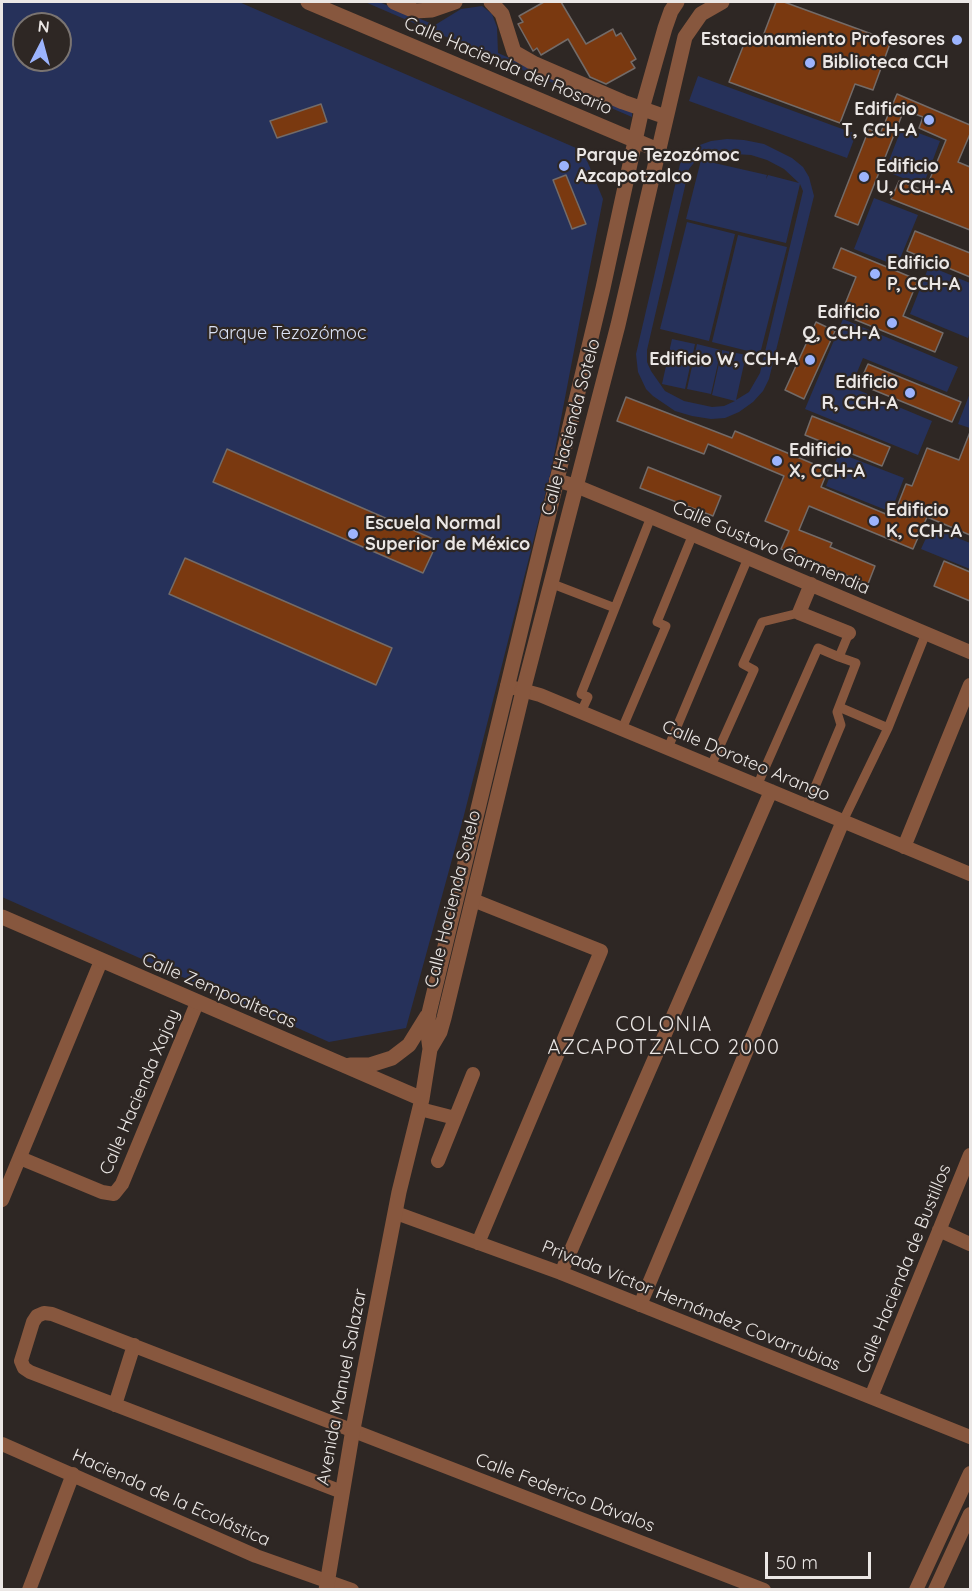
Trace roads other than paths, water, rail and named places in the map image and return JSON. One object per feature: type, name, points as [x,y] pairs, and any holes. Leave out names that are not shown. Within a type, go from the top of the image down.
[{"type":"street","name":"Calle Hacienda del Rosario","points":[[308,2],[660,151]]},
{"type":"street","name":"Calle Hacienda del Rosario","points":[[394,2],[415,10],[432,10],[454,2]]},
{"type":"street","name":"Calle Hacienda del Rosario","points":[[493,2],[502,14],[514,52],[534,64],[666,117]]},
{"type":"street","name":"Calle Hacienda Sotelo","points":[[399,1192],[421,1104],[430,1049],[427,1027],[429,1013],[603,288],[642,109],[665,28],[677,2]]},
{"type":"street","name":"Calle Hacienda Sotelo","points":[[430,1049],[442,1025],[523,690],[618,325],[685,37],[701,14],[722,2]]},
{"type":"street","name":"Calle Gustavo Garmendia","points":[[556,480],[693,534],[970,652]]},
{"type":"street","points":[[581,712],[588,697],[581,694],[651,517]]},
{"type":"street","points":[[622,729],[666,626],[657,622],[693,534]]},
{"type":"street","points":[[668,748],[748,558]]},
{"type":"street","points":[[550,583],[615,608]]},
{"type":"street","points":[[799,613],[811,584]]},
{"type":"street","points":[[711,766],[754,670],[742,664],[762,622],[799,613],[849,633],[839,657]]},
{"type":"street","points":[[640,1305],[843,821],[888,728],[926,633]]},
{"type":"street","points":[[757,786],[818,648],[856,663],[837,712],[841,725],[807,806]]},
{"type":"street","points":[[904,847],[970,685]]},
{"type":"street","name":"Calle Doroteo Arango","points":[[507,686],[540,695],[970,874]]},
{"type":"street","points":[[839,707],[888,728]]},
{"type":"street","points":[[561,1273],[771,791]]},
{"type":"street","points":[[473,900],[601,951],[478,1243]]},
{"type":"street","name":"Calle Zempoaltecas","points":[[3,921],[344,1065],[421,1104]]},
{"type":"street","points":[[2,1200],[101,961]]},
{"type":"street","name":"Calle Hacienda Xajay","points":[[20,1158],[102,1192],[114,1194],[122,1184],[197,1003]]},
{"type":"street","points":[[344,1065],[370,1065],[392,1058],[409,1045],[429,1013]]},
{"type":"street","points":[[438,1161],[473,1074]]},
{"type":"street","points":[[421,1104],[455,1118]]},
{"type":"street","name":"Calle Hacienda de Bustillos","points":[[871,1397],[970,1155]]},
{"type":"street","name":"Avenida Manuel Salazar","points":[[327,1586],[353,1429],[399,1192]]},
{"type":"street","name":"Privada Víctor Hernández Covarrubias","points":[[396,1213],[561,1273],[970,1437]]},
{"type":"street","points":[[939,1230],[970,1244]]},
{"type":"street","name":"Calle Federico Dávalos","points":[[115,1405],[24,1368],[21,1353],[37,1316],[44,1313],[52,1314],[764,1590]]},
{"type":"street","points":[[134,1345],[115,1405],[342,1492]]},
{"type":"street","name":"Hacienda de la Ecolástica","points":[[2,1444],[327,1586],[352,1590]]},
{"type":"street","points":[[916,1590],[970,1473]]},
{"type":"street","points":[[29,1590],[73,1474]]},
{"type":"street","points":[[935,1590],[970,1514]]},
{"type":"place","name":"Estacionamiento Profesores","points":[[957,40]]},
{"type":"place","name":"Biblioteca CCH","points":[[810,63]]},
{"type":"place","name":"Edificio T, CCH-A","points":[[929,120]]},
{"type":"place","name":"Parque Tezozómoc Azcapotzalco","points":[[564,166]]},
{"type":"place","name":"Edificio U, CCH-A","points":[[864,177]]},
{"type":"place","name":"Edificio P, CCH-A","points":[[875,274]]},
{"type":"place","name":"Edificio Q, CCH-A","points":[[892,323]]},
{"type":"place","name":"Edificio W, CCH-A","points":[[810,360]]},
{"type":"place","name":"Edificio R, CCH-A","points":[[910,393]]},
{"type":"place","name":"Edificio X, CCH-A","points":[[777,461]]},
{"type":"place","name":"Edificio K, CCH-A","points":[[874,521]]},
{"type":"place","name":"Escuela Normal Superior de México","points":[[353,534]]},
{"type":"district","name":"COLONIA AZCAPOTZALCO 2000","points":[[664,1036]]},
{"type":"park label","name":"Parque Tezozómoc","points":[[287,334]]}]
